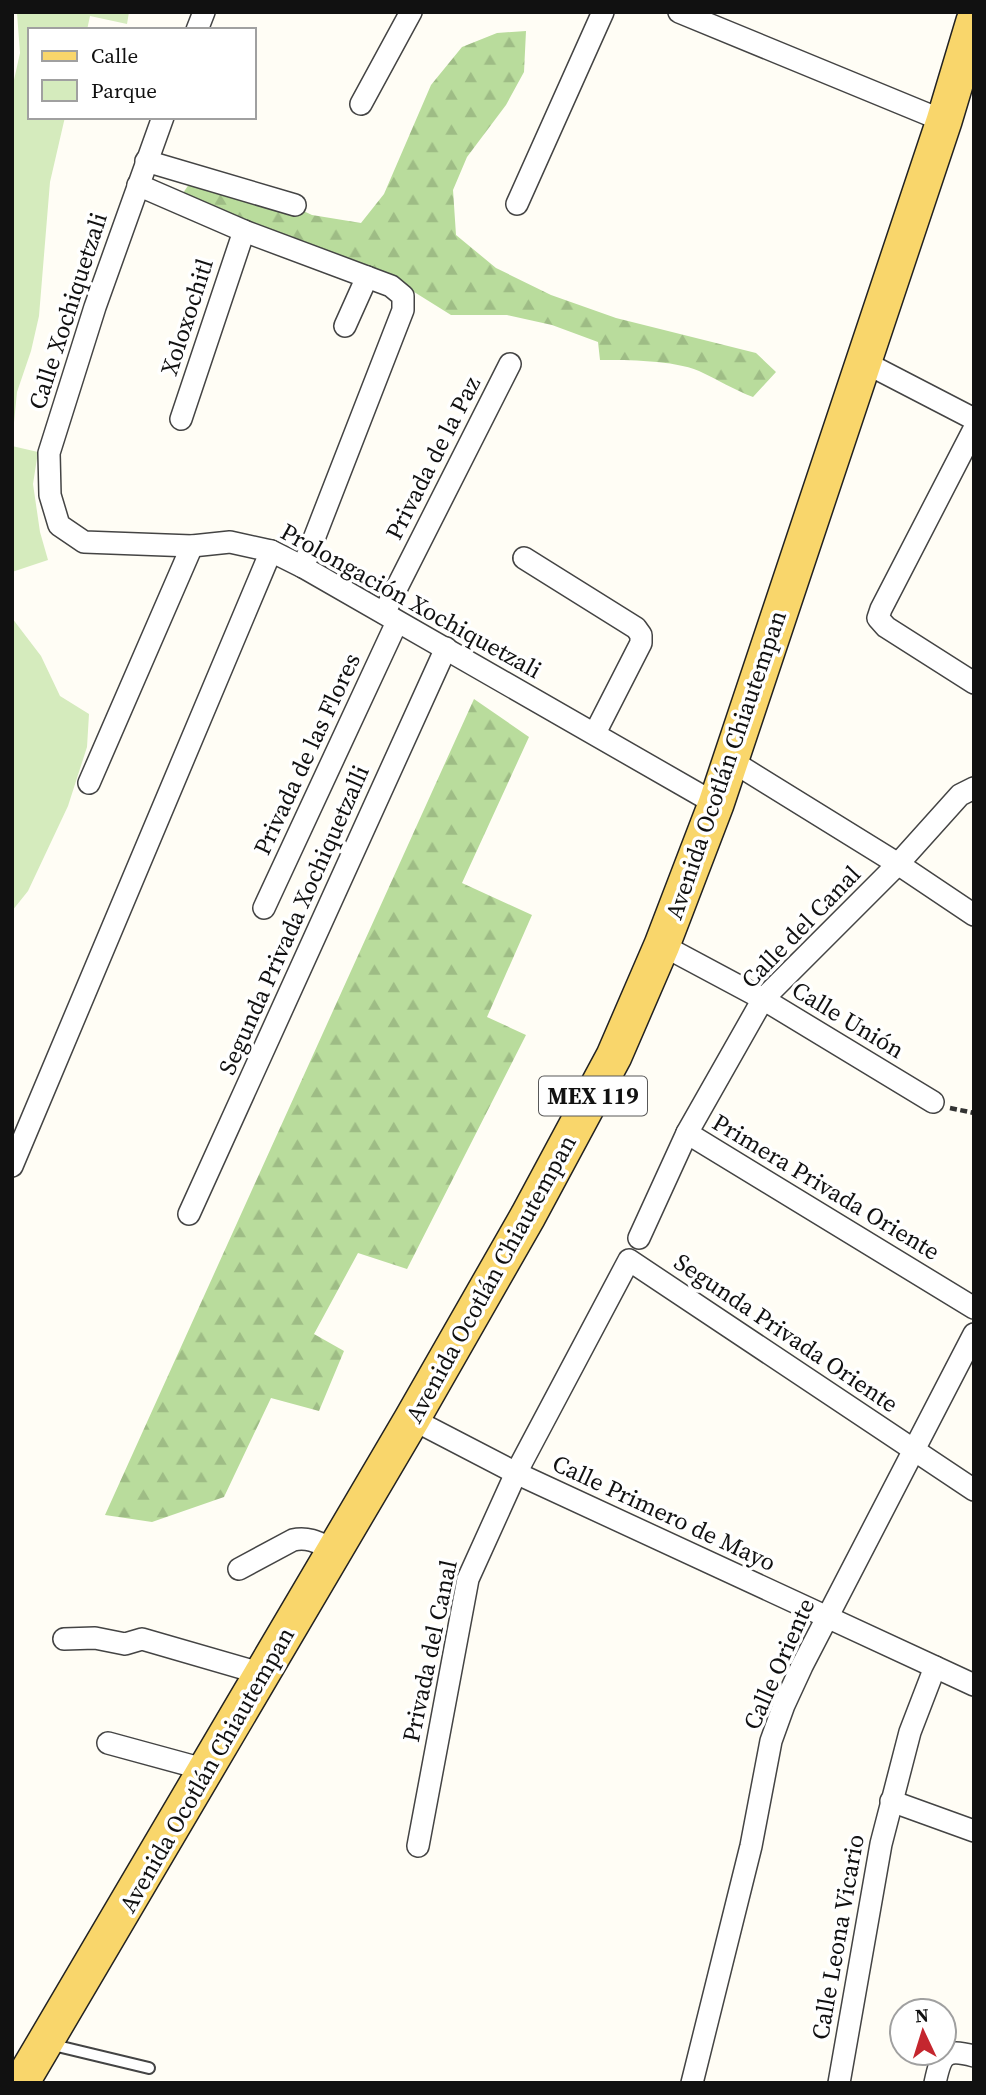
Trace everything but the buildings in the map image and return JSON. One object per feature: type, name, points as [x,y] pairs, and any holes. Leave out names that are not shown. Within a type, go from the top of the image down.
[{"type":"main road","name":"Avenida Ocotlán Chiautempan","points":[[21,2083],[336,1551],[528,1216],[614,1056],[662,945],[716,804],[862,361],[944,121],[967,68],[974,22]]},
{"type":"street","points":[[362,104],[411,12]]},
{"type":"street","points":[[517,204],[603,12]]},
{"type":"street","points":[[679,12],[944,121]]},
{"type":"street","name":"Calle Xochiquetzali","points":[[60,525],[50,495],[49,453],[95,307],[162,119]]},
{"type":"street","points":[[146,161],[295,205]]},
{"type":"street","points":[[138,185],[244,231],[391,286],[403,296],[403,310],[303,566]]},
{"type":"street","name":"Xoloxochitl","points":[[181,419],[244,231]]},
{"type":"street","points":[[345,326],[367,276]]},
{"type":"street","points":[[862,361],[974,419]]},
{"type":"street","name":"Privada de la Paz","points":[[391,618],[510,364]]},
{"type":"street","points":[[974,429],[878,618],[886,626],[974,683]]},
{"type":"street","name":"Prolongación Xochiquetzali","points":[[60,525],[84,542],[192,546],[230,542],[271,551],[303,566],[716,804]]},
{"type":"street","points":[[89,783],[192,546]]},
{"type":"street","points":[[12,1166],[271,551]]},
{"type":"street","points":[[524,558],[636,628],[641,635],[641,643],[595,733]]},
{"type":"street","name":"Privada de las Flores","points":[[264,908],[391,618]]},
{"type":"street","name":"Segunda Privada Xochiquetzalli","points":[[189,1214],[446,648]]},
{"type":"street","points":[[730,760],[898,864],[974,915]]},
{"type":"street","name":"Calle del Canal","points":[[639,1238],[687,1133],[763,999],[898,864],[960,795],[974,788]]},
{"type":"street","name":"Calle Unión","points":[[662,945],[763,999],[933,1102]]},
{"type":"street","name":"Primera Privada Oriente","points":[[687,1133],[974,1308]]},
{"type":"street","name":"Segunda Privada Oriente","points":[[516,1473],[629,1260],[974,1490]]},
{"type":"street","name":"Calle Oriente","points":[[692,2083],[751,1846],[771,1741],[784,1706],[802,1666],[974,1334]]},
{"type":"street","name":"Calle Primero de Mayo","points":[[412,1419],[516,1473],[974,1685]]},
{"type":"street","name":"Privada del Canal","points":[[418,1846],[468,1578],[516,1473]]},
{"type":"street","points":[[239,1569],[300,1538],[314,1540],[336,1551]]},
{"type":"street","points":[[64,1639],[95,1638],[125,1644],[142,1639],[263,1674]]},
{"type":"street","name":"Calle Leona Vicario","points":[[839,2083],[881,1844],[910,1732],[935,1667]]},
{"type":"street","points":[[108,1744],[206,1770]]},
{"type":"street","points":[[891,1801],[974,1831]]},
{"type":"street","points":[[935,2083],[939,2064],[947,2053],[974,2056]]},
{"type":"lane","points":[[46,2043],[149,2068]]},
{"type":"green space","points":[[12,12],[129,12],[127,24],[90,16],[87,28],[28,28],[28,119],[65,119],[50,182],[39,316],[17,392],[12,443],[12,89],[20,53],[17,13]]},
{"type":"green space","points":[[526,31],[524,72],[506,105],[467,157],[453,190],[456,235],[496,268],[551,295],[616,318],[756,353],[776,372],[753,397],[688,367],[650,361],[600,360],[598,342],[552,325],[507,315],[451,315],[395,280],[287,244],[183,193],[194,177],[230,177],[312,215],[361,223],[384,194],[431,85],[462,47],[497,33]]},
{"type":"green space","points":[[12,446],[38,452],[33,484],[40,532],[48,560],[12,572]]},
{"type":"green space","points":[[12,618],[41,656],[60,696],[89,714],[87,747],[68,806],[28,891],[12,911]]},
{"type":"green space","points":[[474,699],[529,737],[462,883],[532,915],[487,1017],[526,1035],[407,1269],[358,1253],[314,1334],[344,1351],[319,1411],[271,1398],[224,1497],[152,1522],[105,1515]]}]
